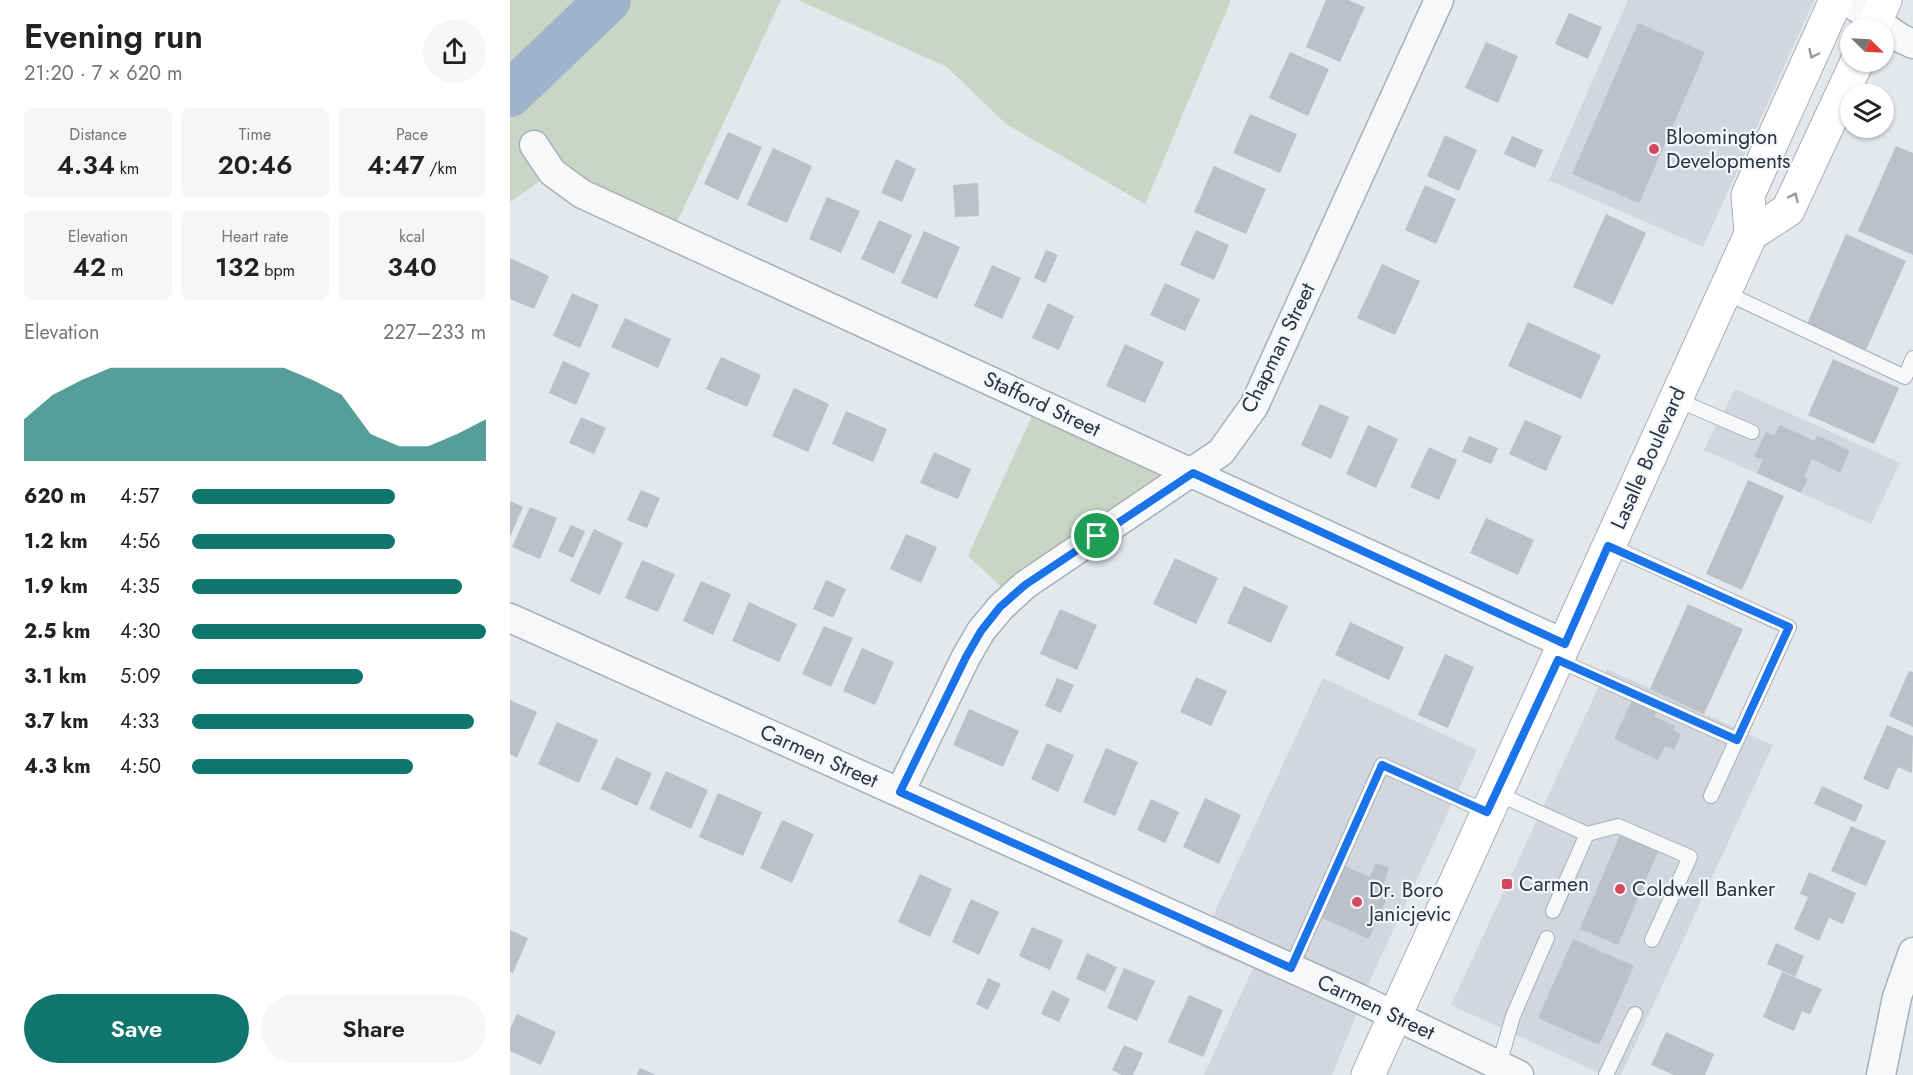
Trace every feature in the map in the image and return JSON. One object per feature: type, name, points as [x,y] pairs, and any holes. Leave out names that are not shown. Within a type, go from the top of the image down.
[{"type":"main road","name":"Lasalle Boulevard","points":[[1368,1075],[1751,234],[1748,195],[1836,0]]},
{"type":"main road","points":[[1751,234],[1788,210],[1852,72]]},
{"type":"street","name":"Chapman Street","points":[[900,792],[966,657],[981,631],[1000,607],[1025,585],[1221,453],[1254,406],[1439,0]]},
{"type":"street","points":[[1846,0],[1877,16],[1913,44]]},
{"type":"street","name":"Stafford Street","points":[[534,146],[552,172],[582,194],[1193,473],[1561,652]]},
{"type":"street","name":"Carmen Street","points":[[510,618],[1291,968],[1509,1070]]},
{"type":"street","points":[[1881,1075],[1898,997],[1913,952]]},
{"type":"lane","points":[[1724,292],[1905,377],[1913,358]]},
{"type":"lane","points":[[1675,399],[1752,432]]},
{"type":"lane","points":[[1608,546],[1789,627],[1711,796]]},
{"type":"lane","points":[[1561,652],[1737,740]]},
{"type":"lane","points":[[1291,968],[1382,765],[1587,834],[1618,826],[1690,857],[1652,940]]},
{"type":"lane","points":[[1553,912],[1587,834]]},
{"type":"lane","points":[[1509,1070],[1513,1016],[1547,938]]},
{"type":"lane","points":[[1606,1075],[1635,1014]]},
{"type":"shaded area","points":[[1628,0],[1814,0],[1703,247],[1549,180]]},
{"type":"shaded area","points":[[1735,389],[1900,463],[1871,524],[1704,450]]},
{"type":"shaded area","points":[[1607,669],[1773,745],[1621,1075],[1604,1075],[1451,1005]]},
{"type":"shaded area","points":[[1323,678],[1477,750],[1373,974],[1332,1075],[1204,1075],[1253,968],[1199,946]]},
{"type":"green space","points":[[510,0],[781,0],[672,233],[554,171],[510,202]]},
{"type":"green space","points":[[798,0],[1231,0],[1145,204],[1006,124],[947,67]]},
{"type":"green space","points":[[1037,405],[1187,472],[1009,594],[968,556]]},
{"type":"building","points":[[1326,0],[1348,0],[1365,7],[1340,62],[1306,47]]},
{"type":"building","points":[[1569,13],[1602,27],[1588,59],[1555,44]]},
{"type":"building","points":[[1638,23],[1705,52],[1639,203],[1572,174]]},
{"type":"building","points":[[1486,42],[1518,56],[1498,103],[1465,88]]},
{"type":"building","points":[[1290,52],[1329,69],[1308,116],[1269,98]]},
{"type":"building","points":[[1250,114],[1297,134],[1280,173],[1233,153]]},
{"type":"building","points":[[728,132],[762,147],[738,200],[704,184]]},
{"type":"building","points":[[1445,135],[1477,150],[1459,191],[1427,176]]},
{"type":"building","points":[[1512,136],[1543,150],[1535,168],[1504,154]]},
{"type":"building","points":[[1896,146],[1913,153],[1913,255],[1858,231]]},
{"type":"building","points":[[773,148],[812,166],[787,223],[747,205]]},
{"type":"building","points":[[896,159],[916,169],[902,202],[881,193]]},
{"type":"building","points":[[1214,166],[1266,189],[1246,234],[1194,212]]},
{"type":"building","points":[[978,183],[979,216],[955,217],[953,185]]},
{"type":"building","points":[[1425,185],[1456,199],[1436,244],[1405,230]]},
{"type":"building","points":[[827,197],[860,211],[841,253],[809,239]]},
{"type":"building","points":[[1606,214],[1646,233],[1613,305],[1573,287]]},
{"type":"building","points":[[879,220],[912,235],[894,274],[861,259]]},
{"type":"building","points":[[1196,230],[1229,245],[1214,280],[1180,265]]},
{"type":"building","points":[[924,231],[960,247],[937,299],[901,283]]},
{"type":"building","points":[[1846,234],[1906,261],[1866,350],[1807,324]]},
{"type":"building","points":[[1046,250],[1058,255],[1045,283],[1034,278]]},
{"type":"building","points":[[510,258],[549,276],[534,309],[510,299]]},
{"type":"building","points":[[1382,264],[1420,281],[1395,335],[1357,318]]},
{"type":"building","points":[[992,265],[1021,278],[1002,319],[974,306]]},
{"type":"building","points":[[1165,283],[1200,299],[1185,331],[1150,315]]},
{"type":"building","points":[[572,293],[599,305],[580,348],[553,336]]},
{"type":"building","points":[[1048,303],[1074,316],[1059,350],[1032,338]]},
{"type":"building","points":[[625,318],[671,339],[658,368],[611,347]]},
{"type":"building","points":[[1528,322],[1601,355],[1581,399],[1508,366]]},
{"type":"building","points":[[1125,344],[1164,362],[1145,403],[1106,386]]},
{"type":"building","points":[[721,357],[761,375],[747,407],[706,389]]},
{"type":"building","points":[[1833,359],[1899,388],[1874,444],[1808,415]]},
{"type":"building","points":[[563,361],[590,373],[576,405],[549,393]]},
{"type":"building","points":[[794,388],[829,404],[808,452],[772,436]]},
{"type":"building","points":[[1320,404],[1349,417],[1331,459],[1301,445]]},
{"type":"building","points":[[846,411],[887,429],[873,462],[832,444]]},
{"type":"building","points":[[581,417],[606,428],[594,454],[569,443]]},
{"type":"building","points":[[1525,420],[1562,436],[1546,471],[1509,454]]},
{"type":"building","points":[[1368,425],[1398,439],[1376,488],[1346,474]]},
{"type":"building","points":[[1780,425],[1815,441],[1817,435],[1850,451],[1840,473],[1812,459],[1804,477],[1808,479],[1801,493],[1757,473],[1763,460],[1754,457],[1766,432],[1774,436]]},
{"type":"building","points":[[1469,436],[1498,448],[1491,464],[1462,452]]},
{"type":"building","points":[[1429,447],[1457,460],[1439,500],[1410,487]]},
{"type":"building","points":[[934,452],[971,469],[958,499],[920,483]]},
{"type":"building","points":[[1748,480],[1784,496],[1742,590],[1706,574]]},
{"type":"building","points":[[641,490],[660,498],[647,528],[627,520]]},
{"type":"building","points":[[510,501],[523,507],[510,537]]},
{"type":"building","points":[[530,507],[557,518],[540,559],[512,547]]},
{"type":"building","points":[[1486,518],[1534,540],[1518,575],[1470,553]]},
{"type":"building","points":[[571,525],[585,531],[573,558],[558,551]]},
{"type":"building","points":[[594,529],[623,543],[600,595],[570,581]]},
{"type":"building","points":[[906,534],[937,547],[921,583],[890,569]]},
{"type":"building","points":[[1175,558],[1218,578],[1196,624],[1153,604]]},
{"type":"building","points":[[642,560],[675,574],[658,612],[625,598]]},
{"type":"building","points":[[826,580],[846,589],[833,618],[813,609]]},
{"type":"building","points":[[701,581],[731,594],[713,635],[683,621]]},
{"type":"building","points":[[1244,586],[1288,606],[1271,643],[1227,623]]},
{"type":"building","points":[[749,602],[797,624],[779,662],[732,641]]},
{"type":"building","points":[[1688,604],[1743,629],[1704,714],[1650,689]]},
{"type":"building","points":[[1060,609],[1097,625],[1077,670],[1040,654]]},
{"type":"building","points":[[1350,622],[1404,647],[1389,680],[1335,655]]},
{"type":"building","points":[[824,626],[853,638],[831,687],[802,674]]},
{"type":"building","points":[[862,648],[894,662],[875,705],[843,691]]},
{"type":"building","points":[[1445,654],[1474,667],[1448,728],[1418,715]]},
{"type":"building","points":[[1909,671],[1913,672],[1913,727],[1889,716]]},
{"type":"building","points":[[1196,677],[1227,691],[1211,726],[1180,712]]},
{"type":"building","points":[[1057,678],[1074,685],[1061,713],[1045,706]]},
{"type":"building","points":[[1633,698],[1657,709],[1654,716],[1675,726],[1673,730],[1681,734],[1674,750],[1665,746],[1658,760],[1614,739]]},
{"type":"building","points":[[510,700],[537,712],[517,758],[510,754]]},
{"type":"building","points":[[969,709],[1019,731],[1003,767],[953,745]]},
{"type":"building","points":[[557,722],[598,740],[579,783],[538,764]]},
{"type":"building","points":[[1887,725],[1913,736],[1912,773],[1898,767],[1888,790],[1863,779]]},
{"type":"building","points":[[1047,743],[1074,755],[1058,792],[1031,779]]},
{"type":"building","points":[[1106,748],[1138,762],[1115,816],[1083,802]]},
{"type":"building","points":[[616,757],[652,773],[637,806],[601,789]]},
{"type":"building","points":[[666,771],[708,790],[691,829],[649,809]]},
{"type":"building","points":[[1822,786],[1863,805],[1855,822],[1814,804]]},
{"type":"building","points":[[718,793],[762,812],[743,856],[699,837]]},
{"type":"building","points":[[1205,798],[1241,815],[1219,864],[1183,847]]},
{"type":"building","points":[[1151,799],[1179,812],[1165,843],[1137,830]]},
{"type":"building","points":[[782,820],[814,834],[792,883],[760,868]]},
{"type":"building","points":[[1851,826],[1886,841],[1866,886],[1831,871]]},
{"type":"building","name":"Coldwell Banker","points":[[1621,833],[1659,849],[1618,945],[1580,929]]},
{"type":"building","name":"Dr. Boro Janicjevic","points":[[1376,863],[1389,868],[1384,883],[1392,886],[1369,939],[1322,918],[1345,866],[1370,877]]},
{"type":"building","points":[[1809,872],[1856,893],[1843,924],[1829,918],[1819,941],[1794,929],[1808,897],[1800,894]]},
{"type":"building","points":[[920,874],[952,889],[930,937],[898,922]]},
{"type":"building","points":[[971,899],[999,912],[979,955],[952,942]]},
{"type":"building","points":[[1032,927],[1063,940],[1050,970],[1019,956]]},
{"type":"building","points":[[510,930],[528,938],[513,973],[510,972]]},
{"type":"building","points":[[1573,939],[1634,966],[1599,1045],[1538,1018]]},
{"type":"building","points":[[1776,943],[1804,956],[1795,977],[1767,964]]},
{"type":"building","points":[[1087,953],[1117,967],[1105,992],[1076,979]]},
{"type":"building","points":[[1124,968],[1155,981],[1137,1021],[1107,1008]]},
{"type":"building","points":[[1782,972],[1822,989],[1810,1014],[1802,1011],[1794,1031],[1763,1017]]},
{"type":"building","points":[[988,978],[1001,984],[988,1010],[976,1004]]},
{"type":"building","points":[[1052,990],[1070,999],[1059,1022],[1041,1014]]},
{"type":"building","points":[[1189,995],[1223,1010],[1203,1057],[1168,1042]]},
{"type":"building","points":[[517,1014],[556,1032],[541,1065],[510,1051],[510,1029]]},
{"type":"building","points":[[1666,1032],[1714,1054],[1705,1075],[1674,1075],[1651,1065]]},
{"type":"building","points":[[1124,1045],[1143,1053],[1133,1075],[1122,1075],[1112,1070]]},
{"type":"building","points":[[640,1068],[656,1075],[637,1075]]},
{"type":"waterway","points":[[510,94],[608,0]]},
{"type":"place","name":"Bloomington Developments","points":[[1654,149]]},
{"type":"place","name":"Carmen","points":[[1507,884]]},
{"type":"place","name":"Coldwell Banker","points":[[1620,889]]},
{"type":"place","name":"Dr. Boro Janicjevic","points":[[1357,902]]},
{"type":"route","points":[[1193,473],[1565,644],[1608,546],[1789,627],[1737,740],[1558,660],[1487,812],[1382,765],[1291,968],[900,792],[981,631],[1000,607],[1025,585],[1097,536],[1193,473]]}]
